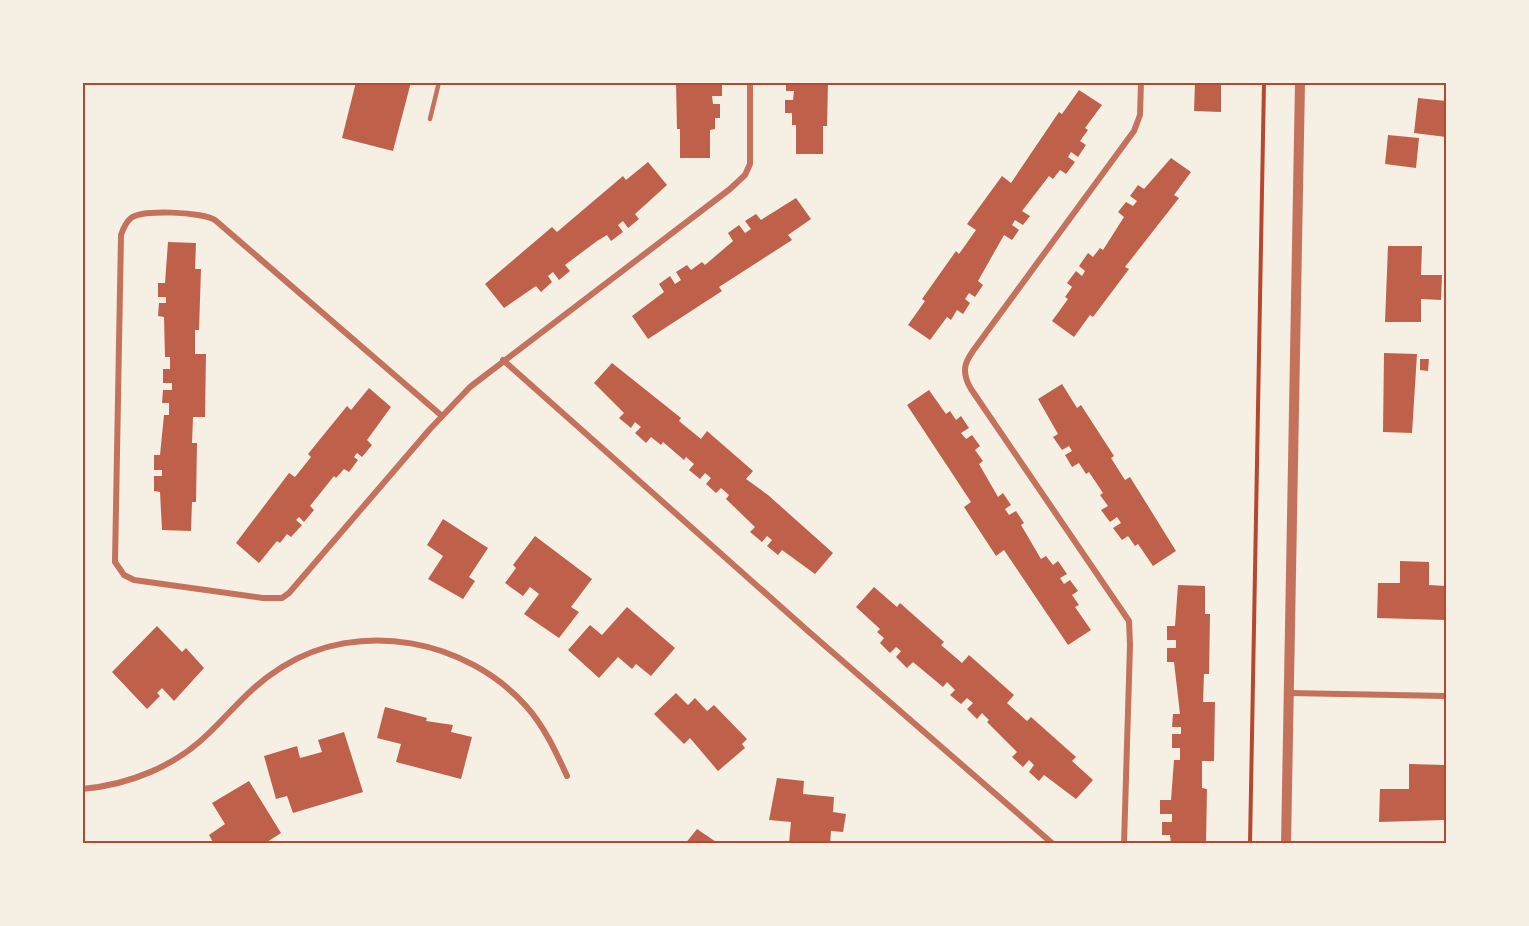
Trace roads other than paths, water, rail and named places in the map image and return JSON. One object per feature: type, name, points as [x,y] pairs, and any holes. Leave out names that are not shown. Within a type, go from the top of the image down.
[{"type":"street","points":[[442,416],[215,220],[199,213],[142,214],[130,219],[121,235],[120,249],[115,562],[124,575],[134,580],[263,598],[282,598],[289,593],[442,416],[470,387],[745,175],[750,164],[750,82]]},
{"type":"street","points":[[1124,843],[1130,645],[1128,621],[971,388],[964,377],[963,370],[986,333],[1134,131],[1140,115],[1141,82]]},
{"type":"street","points":[[1286,843],[1300,82]]},
{"type":"street","points":[[503,360],[1053,843]]},
{"type":"street","points":[[82,789],[137,778],[171,762],[209,734],[247,693],[285,665],[337,645],[380,640],[429,647],[471,663],[492,675],[527,707],[554,748],[567,776]]},
{"type":"street","points":[[1289,693],[1446,696]]},
{"type":"lane","points":[[430,119],[439,82]]}]
